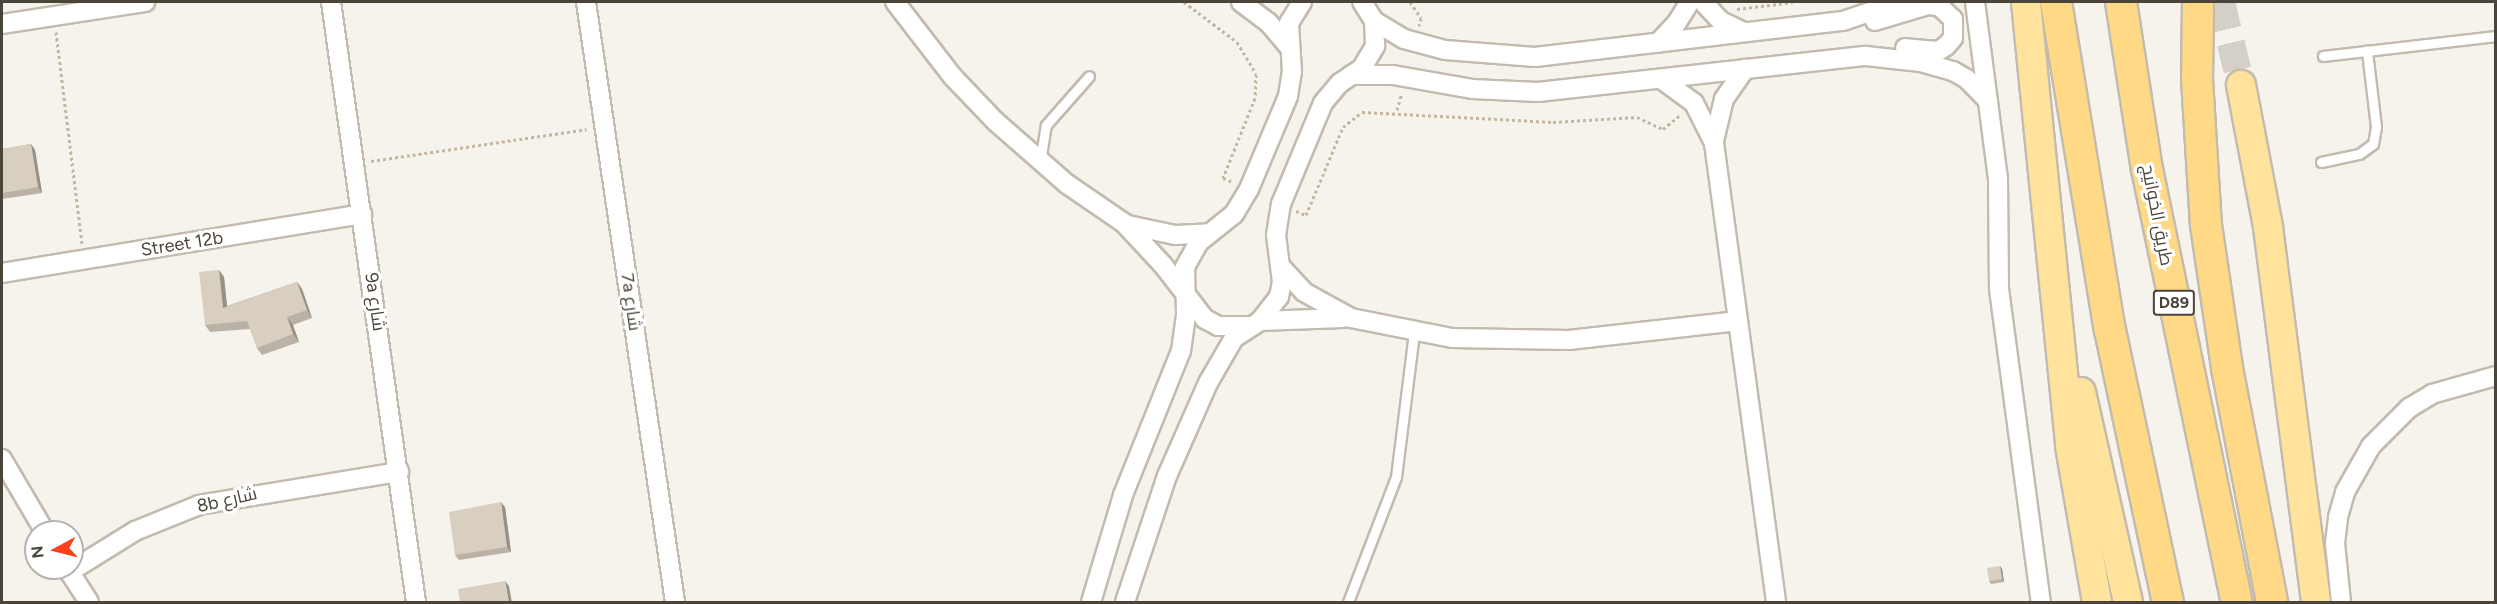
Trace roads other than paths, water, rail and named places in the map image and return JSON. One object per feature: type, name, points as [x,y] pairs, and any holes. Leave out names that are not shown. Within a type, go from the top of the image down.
[{"type":"highway","points":[[2056,2],[2110,330],[2168,603]]},
{"type":"highway","name":"طريق الخوانيج","points":[[2121,2],[2148,170],[2237,603]]},
{"type":"highway","points":[[2198,2],[2199,153],[2216,297],[2272,603]]},
{"type":"main road","points":[[2026,2],[2054,260],[2070,446],[2097,603]]},
{"type":"main road","points":[[2241,85],[2270,237],[2316,603]]},
{"type":"main road","points":[[2054,260],[2128,603]]},
{"type":"street","points":[[2,24],[145,2]]},
{"type":"street","name":"9a شارع","points":[[332,2],[416,603]]},
{"type":"street","name":"7a شارع","points":[[586,2],[675,603]]},
{"type":"street","points":[[895,2],[952,77],[1040,162],[1124,223],[1157,257],[1204,319],[1218,326],[1351,318]]},
{"type":"street","points":[[1240,2],[1268,22],[1290,48]]},
{"type":"street","points":[[1090,603],[1123,495],[1181,351],[1185,267],[1190,254],[1210,233],[1234,214],[1249,189],[1288,96],[1289,23],[1302,2]]},
{"type":"street","points":[[1658,43],[1676,24],[1690,2]]},
{"type":"street","points":[[1703,2],[1721,21],[1745,32]]},
{"type":"street","points":[[1843,21],[1899,2]]},
{"type":"street","points":[[1975,2],[1998,178],[1999,289],[2041,603]]},
{"type":"street","points":[[2197,79],[2214,2]]},
{"type":"street","points":[[1351,75],[1393,75],[1505,92],[1662,79],[1847,56],[1896,47],[1938,51],[1947,46],[1955,29],[1947,11],[1928,5],[1890,18],[1745,32],[1564,55],[1495,56],[1416,42],[1368,8]]},
{"type":"street","points":[[1125,603],[1167,476],[1208,383],[1234,338],[1254,323],[1279,297],[1280,266],[1276,235],[1281,204],[1323,103],[1366,63],[1375,46],[1368,8]]},
{"type":"street","points":[[1847,56],[1884,57],[1939,66],[1967,79],[1988,101]]},
{"type":"street","points":[[1714,143],[1724,99],[1745,69]]},
{"type":"street","points":[[1662,79],[1694,103],[1714,143],[1776,603]]},
{"type":"street","name":"Street 12b","points":[[2,273],[362,214]]},
{"type":"street","points":[[1124,223],[1157,233],[1210,233]]},
{"type":"street","points":[[1280,266],[1319,303],[1351,318],[1414,332],[1491,341],[1569,340],[1738,321]]},
{"type":"street","points":[[2341,603],[2335,543],[2338,517],[2353,476],[2371,446],[2409,408],[2432,394],[2496,376]]},
{"type":"street","points":[[2,459],[38,520]]},
{"type":"street","name":"8b شارع","points":[[84,561],[135,531],[199,505],[399,471]]},
{"type":"street","points":[[74,580],[89,603]]},
{"type":"lane","points":[[2323,56],[2496,36]]},
{"type":"lane","points":[[2321,162],[2359,154],[2373,144],[2376,127],[2367,51]]},
{"type":"lane","points":[[1040,162],[1046,125],[1089,76]]},
{"type":"lane","points":[[1348,603],[1396,477],[1414,332]]},
{"type":"tunnel","points":[[2221,2],[2241,85]]}]
